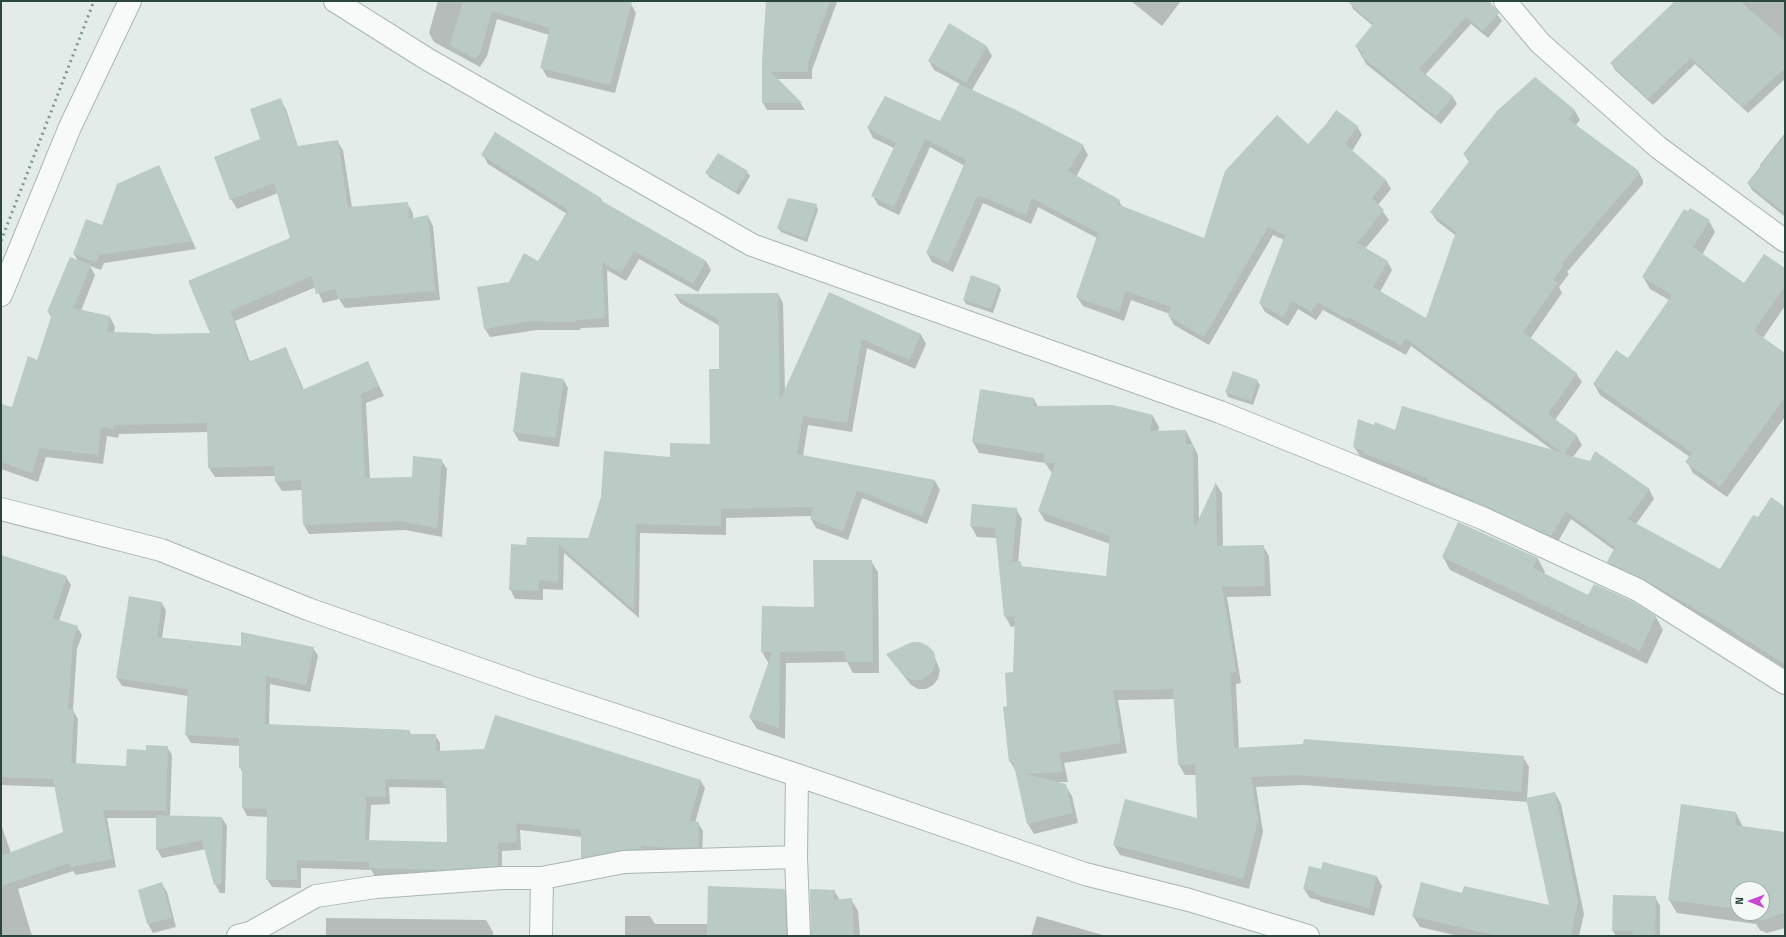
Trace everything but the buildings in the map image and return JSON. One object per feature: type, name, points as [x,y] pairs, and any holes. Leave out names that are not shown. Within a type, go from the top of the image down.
[{"type":"street","points":[[1,295],[70,127],[130,1]]},
{"type":"street","points":[[335,1],[427,59],[752,245],[1220,412],[1482,518],[1638,590],[1785,683]]},
{"type":"street","points":[[1505,1],[1540,43],[1659,148],[1785,241]]},
{"type":"street","points":[[1,510],[161,550],[308,609],[533,688],[797,775],[1084,874],[1189,900],[1308,936]]},
{"type":"street","points":[[797,775],[796,857],[799,936]]},
{"type":"street","points":[[246,935],[316,896],[376,887],[502,878],[542,878],[624,862],[796,857]]},
{"type":"street","points":[[541,936],[542,878]]},
{"type":"railway","points":[[1,241],[94,1]]}]
